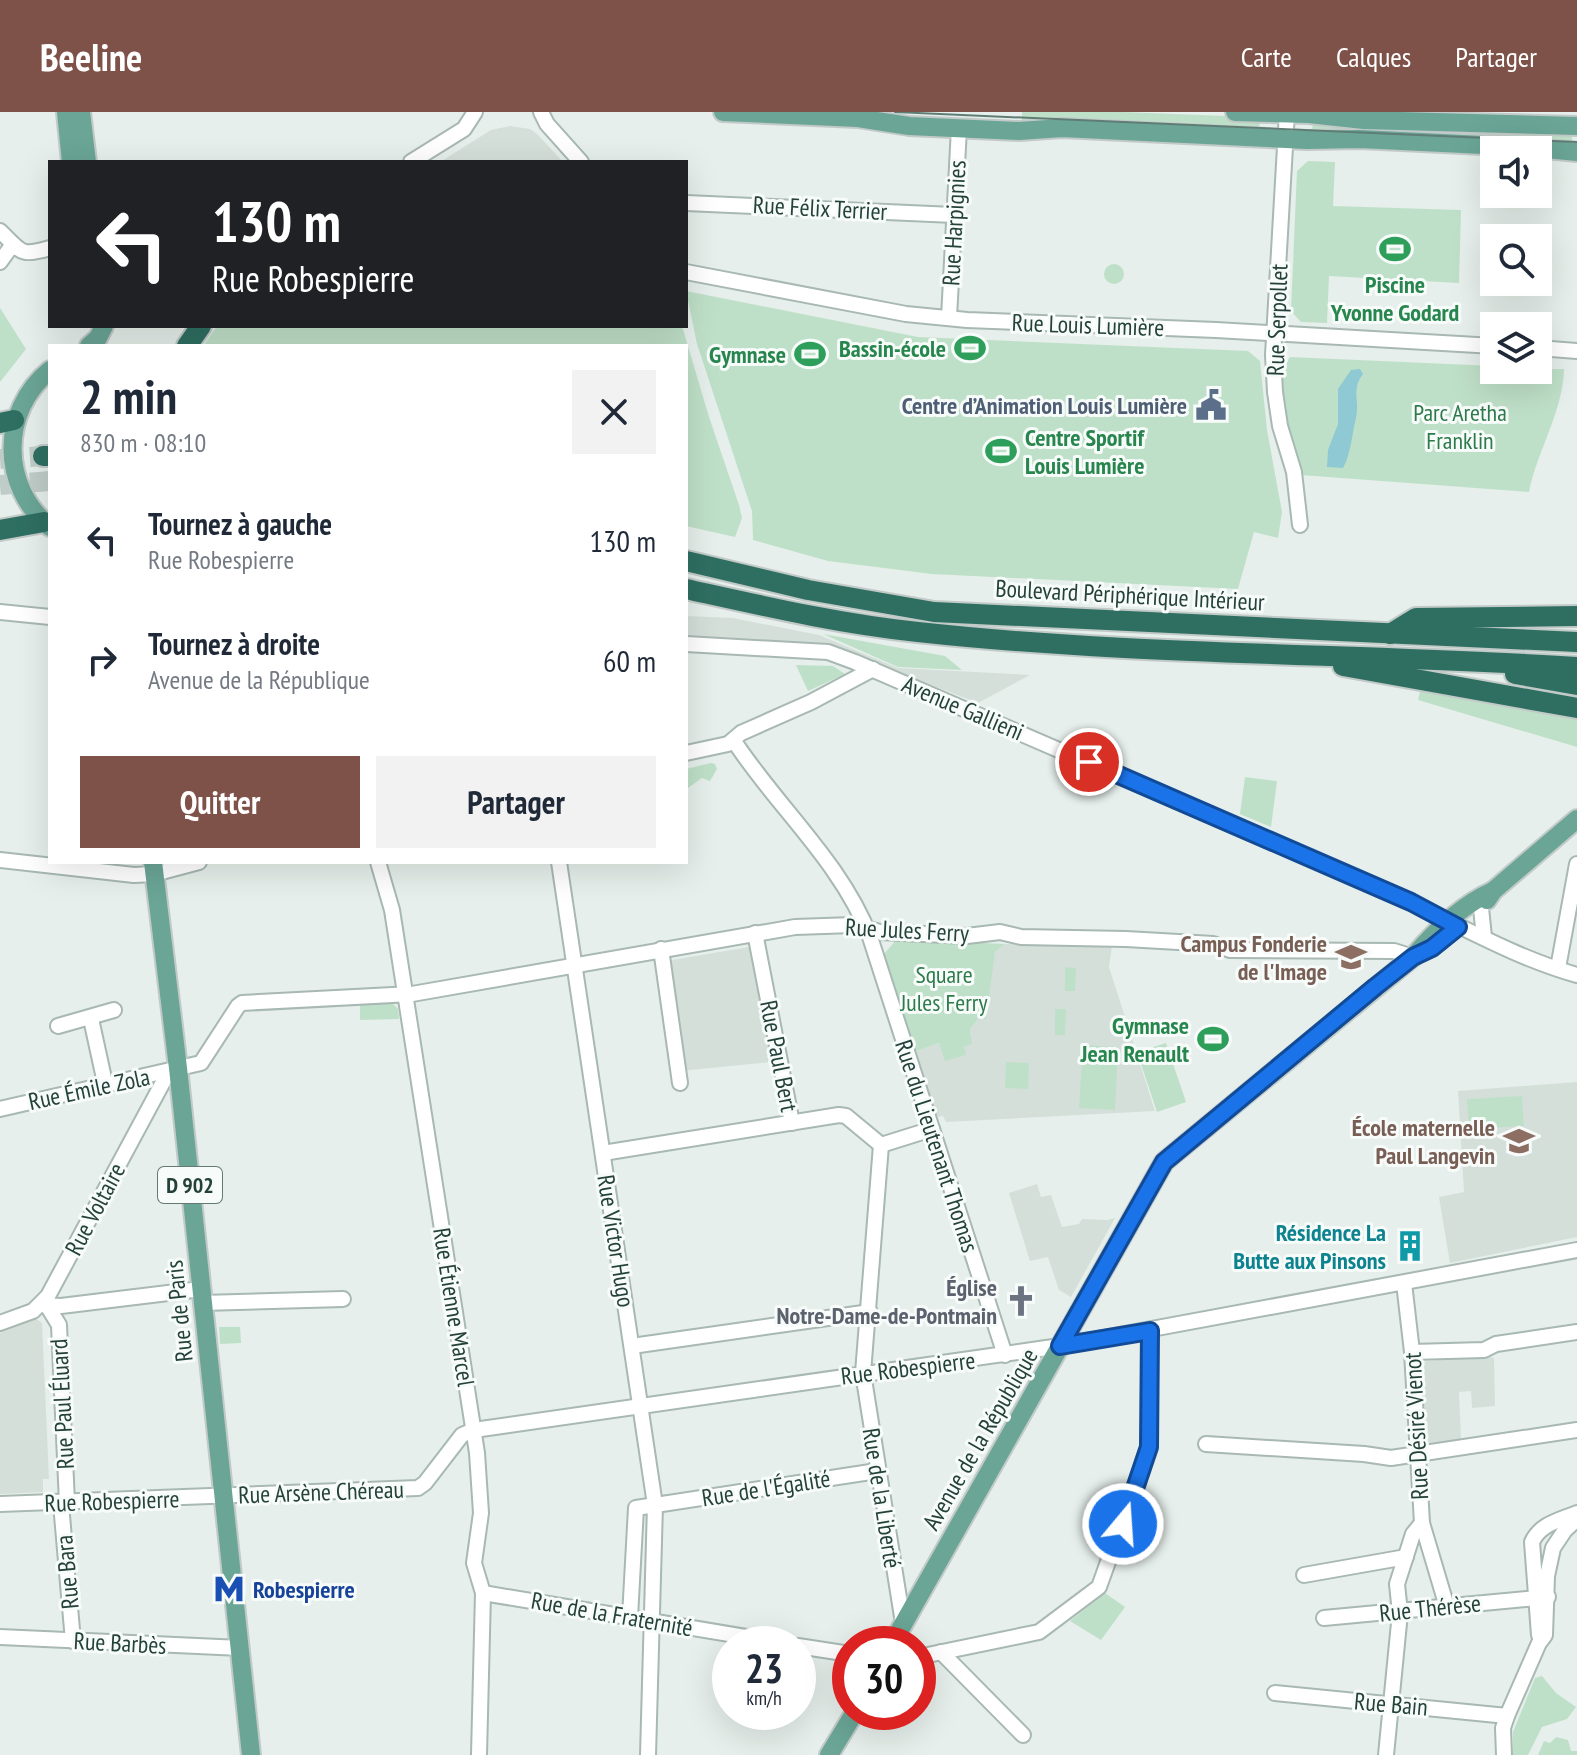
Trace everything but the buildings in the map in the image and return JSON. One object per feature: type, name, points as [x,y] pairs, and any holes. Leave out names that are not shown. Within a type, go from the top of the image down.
[{"type":"highway","points":[[0,530],[47,524]]},
{"type":"highway","name":"Boulevard Périphérique Intérieur","points":[[688,561],[808,590],[934,612],[1577,642]]},
{"type":"highway","points":[[688,589],[796,613],[916,632],[1090,645],[1304,656],[1477,660],[1577,667]]},
{"type":"highway","points":[[1390,634],[1416,618],[1577,616]]},
{"type":"highway","points":[[1304,656],[1361,671],[1577,708]]},
{"type":"highway","points":[[1477,660],[1513,673],[1577,685]]},
{"type":"main road","points":[[66,112],[71,160]]},
{"type":"main road","points":[[81,112],[87,160]]},
{"type":"main road","points":[[723,112],[858,118],[895,125],[1019,131],[1062,128],[1285,139],[1360,139],[1577,152]]},
{"type":"main road","points":[[1235,112],[1287,112],[1364,120],[1577,126]]},
{"type":"main road","points":[[91,344],[103,328]]},
{"type":"main road","points":[[47,524],[27,503],[16,481],[7,422],[29,391],[48,372]]},
{"type":"main road","name":"Avenue de la République","points":[[1542,852],[1552,839],[1577,819]]},
{"type":"main road","name":"Avenue de la République","points":[[901,1626],[1164,1162],[1413,957],[1432,948],[1477,898],[1493,891],[1542,852],[1577,834]]},
{"type":"main road","name":"Rue de Paris","points":[[154,868],[251,1755]]},
{"type":"main road","name":"Avenue de la République","points":[[1452,925],[1481,908],[1493,891]]},
{"type":"main road","points":[[829,1755],[844,1730]]},
{"type":"street","points":[[419,160],[464,129],[475,112]]},
{"type":"street","points":[[541,112],[547,124],[579,160]]},
{"type":"street","name":"Rue Serpollet","points":[[1287,112],[1273,355],[1280,426],[1294,472],[1300,525]]},
{"type":"street","name":"Rue Harpignies","points":[[949,318],[959,128]]},
{"type":"street","name":"Rue Félix Terrier","points":[[688,203],[954,215]]},
{"type":"street","points":[[0,231],[22,253],[48,249]]},
{"type":"street","points":[[0,262],[13,244]]},
{"type":"street","name":"Rue Louis Lumière","points":[[688,272],[906,314],[949,318],[1480,345]]},
{"type":"street","points":[[1552,349],[1577,351]]},
{"type":"street","points":[[0,612],[48,617]]},
{"type":"street","name":"Avenue Gallieni","points":[[688,644],[828,652],[1392,894],[1452,925],[1571,973]]},
{"type":"street","points":[[688,752],[734,741],[741,733],[811,702],[873,669]]},
{"type":"street","name":"Rue du Lieutenant Thomas","points":[[734,741],[857,905],[1005,1355]]},
{"type":"street","points":[[0,860],[117,874],[184,864]]},
{"type":"street","name":"Rue Étienne Marcel","points":[[379,864],[392,910],[473,1423],[481,1513],[474,1563],[483,1593],[479,1755]]},
{"type":"street","name":"Rue Victor Hugo","points":[[559,864],[655,1505],[648,1755]]},
{"type":"street","points":[[1571,973],[1577,864]]},
{"type":"street","points":[[1481,908],[1484,937]]},
{"type":"street","name":"Rue Jules Ferry","points":[[404,995],[795,927],[853,925],[880,932],[967,936],[1000,932],[1021,937],[1213,944],[1230,950],[1394,951],[1413,957]]},
{"type":"street","name":"Rue Paul Bert","points":[[755,933],[792,1123],[846,1116],[881,1145]]},
{"type":"street","points":[[661,949],[680,1083]]},
{"type":"street","points":[[174,1070],[204,1060],[242,1003],[404,995]]},
{"type":"street","points":[[58,1026],[114,1010]]},
{"type":"street","points":[[91,1019],[105,1083]]},
{"type":"street","name":"Rue Émile Zola","points":[[0,1109],[105,1083],[174,1070]]},
{"type":"street","name":"Rue Voltaire","points":[[44,1306],[174,1070]]},
{"type":"street","points":[[603,1153],[792,1123]]},
{"type":"street","points":[[881,1145],[932,1129]]},
{"type":"street","name":"Rue de la Liberté","points":[[881,1145],[863,1373],[903,1623]]},
{"type":"street","name":"Rue Robespierre","points":[[473,1423],[640,1406],[1005,1355],[1150,1331],[1577,1250]]},
{"type":"street","name":"Rue Désiré Vienot","points":[[1386,1755],[1400,1613],[1397,1584],[1413,1534],[1422,1523],[1412,1352],[1404,1283]]},
{"type":"street","points":[[0,1323],[44,1306],[202,1296],[343,1299]]},
{"type":"street","name":"Rue Paul Éluard","points":[[44,1306],[59,1325],[64,1503]]},
{"type":"street","points":[[632,1346],[870,1312]]},
{"type":"street","points":[[936,1653],[1039,1632],[1099,1587],[1149,1447],[1150,1331]]},
{"type":"street","points":[[1412,1352],[1484,1350],[1496,1344],[1577,1332]]},
{"type":"street","name":"Rue Arsène Chéreau","points":[[224,1496],[418,1488],[473,1423]]},
{"type":"street","points":[[1206,1444],[1391,1458],[1577,1430]]},
{"type":"street","name":"Rue de l'Égalité","points":[[655,1505],[877,1471]]},
{"type":"street","name":"Rue Robespierre","points":[[0,1504],[224,1496]]},
{"type":"street","name":"Rue Bara","points":[[64,1503],[73,1641]]},
{"type":"street","points":[[630,1617],[636,1508],[655,1505]]},
{"type":"street","points":[[1542,1597],[1532,1542],[1536,1533],[1545,1527],[1577,1513]]},
{"type":"street","points":[[1504,1755],[1503,1728],[1539,1643],[1548,1564],[1553,1548],[1577,1519]]},
{"type":"street","points":[[1422,1523],[1447,1607]]},
{"type":"street","points":[[1304,1575],[1406,1557]]},
{"type":"street","name":"Rue de la Fraternité","points":[[483,1593],[712,1631]]},
{"type":"street","name":"Rue Thérèse","points":[[1324,1618],[1542,1597]]},
{"type":"street","name":"Rue Barbès","points":[[0,1637],[241,1648]]},
{"type":"street","points":[[941,1652],[1023,1735]]},
{"type":"street","name":"Rue Bain","points":[[1275,1693],[1507,1716]]},
{"type":"shaded area","points":[[510,126],[530,129],[561,160],[443,160],[491,130]]},
{"type":"shaded area","points":[[688,616],[733,618],[819,635],[898,668],[1030,675],[978,703],[827,645],[688,638]]},
{"type":"shaded area","points":[[1005,944],[1112,946],[1109,967],[1155,1111],[946,1122],[943,1116],[937,1117],[916,1051],[939,1043],[964,1047],[971,1044],[970,1029],[978,1019],[995,952]]},
{"type":"shaded area","points":[[749,947],[771,1062],[680,1071],[666,961]]},
{"type":"shaded area","name":"École maternelle Paul Langevin","points":[[1577,1082],[1577,1237],[1450,1263],[1439,1197],[1464,1192],[1458,1091]]},
{"type":"shaded area","points":[[1037,1184],[1041,1197],[1051,1195],[1062,1227],[1079,1224],[1082,1219],[1115,1218],[1071,1297],[1059,1290],[1048,1257],[1030,1261],[1009,1193]]},
{"type":"shaded area","points":[[36,1319],[42,1323],[49,1479],[43,1479],[43,1492],[0,1494],[0,1333]]},
{"type":"shaded area","points":[[1494,1358],[1495,1406],[1472,1408],[1471,1391],[1459,1392],[1461,1439],[1431,1444],[1426,1441],[1421,1364]]},
{"type":"green space","points":[[1022,112],[1123,112],[1252,117],[1260,120],[1259,130],[1022,126]]},
{"type":"green space","points":[[1313,122],[1572,133],[1572,144],[1552,143],[1552,136],[1480,136],[1480,140],[1312,132]]},
{"type":"green space","name":"Piscine Yvonne Godard","points":[[1308,161],[1335,162],[1333,206],[1461,210],[1459,283],[1329,276],[1327,323],[1301,322],[1291,311],[1297,171]]},
{"type":"green space","points":[[1114,264],[1121,267],[1124,274],[1121,281],[1114,284],[1107,281],[1104,274],[1107,267]]},
{"type":"green space","name":"Centre Sportif Louis Lumière","points":[[688,291],[918,337],[1248,351],[1260,361],[1267,430],[1282,512],[1278,538],[1254,532],[1238,589],[932,574],[828,561],[753,540],[752,511],[697,344]]},
{"type":"green space","points":[[0,308],[26,349],[0,382]]},
{"type":"green space","points":[[216,328],[683,328],[687,344],[204,344]]},
{"type":"green space","points":[[688,346],[739,505],[742,518],[735,537],[688,526]]},
{"type":"green space","name":"Parc Aretha Franklin","points":[[1290,357],[1480,365],[1480,384],[1552,384],[1552,369],[1564,369],[1555,416],[1529,492],[1301,475],[1284,415],[1281,384]]},
{"type":"green space","points":[[823,634],[945,656],[962,670],[898,667]]},
{"type":"green space","points":[[796,665],[833,666],[845,674],[808,691]]},
{"type":"green space","points":[[1420,691],[1495,701],[1577,718],[1577,747],[1418,700]]},
{"type":"green space","points":[[711,763],[717,769],[710,781],[702,778],[688,788],[688,769]]},
{"type":"green space","points":[[1245,777],[1277,781],[1271,827],[1240,814]]},
{"type":"green space","name":"Square Jules Ferry","points":[[897,939],[1005,944],[995,952],[986,1019],[978,1019],[970,1029],[972,1044],[964,1047],[966,1055],[945,1061],[939,1043],[916,1051],[884,954]]},
{"type":"green space","points":[[1065,967],[1076,968],[1075,991],[1065,991]]},
{"type":"green space","points":[[392,1003],[398,1009],[399,1019],[360,1020],[360,1005]]},
{"type":"green space","points":[[1055,1009],[1066,1009],[1065,1035],[1055,1035]]},
{"type":"green space","points":[[1166,1043],[1186,1102],[1157,1112],[1137,1052]]},
{"type":"green space","points":[[1083,1045],[1118,1047],[1115,1110],[1079,1108]]},
{"type":"green space","points":[[1006,1062],[1029,1063],[1028,1089],[1005,1088]]},
{"type":"green space","points":[[1522,1096],[1524,1126],[1469,1129],[1467,1099]]},
{"type":"green space","points":[[219,1327],[240,1327],[241,1343],[220,1344]]},
{"type":"green space","points":[[1105,1593],[1125,1607],[1101,1640],[1070,1621]]},
{"type":"green space","points":[[1542,1676],[1556,1693],[1576,1707],[1567,1719],[1542,1727],[1528,1755],[1513,1755],[1513,1732],[1535,1678]]},
{"type":"green space","points":[[1556,1737],[1568,1740],[1571,1751],[1577,1751],[1577,1755],[1538,1755],[1544,1741],[1550,1743]]},
{"type":"water","points":[[1360,369],[1363,374],[1357,385],[1357,412],[1348,456],[1343,468],[1327,467],[1328,450],[1338,424],[1338,389],[1351,370]]},
{"type":"tunnel","points":[[0,459],[43,456]]},
{"type":"tunnel","points":[[0,485],[48,481]]},
{"type":"tram line","points":[[895,112],[1577,142]]},
{"type":"place","name":"Piscine Yvonne Godard","points":[[1395,249]]},
{"type":"place","name":"Bassin-école","points":[[970,348]]},
{"type":"place","name":"Gymnase","points":[[810,354]]},
{"type":"place","name":"Centre d’Animation Louis Lumière","points":[[1211,405]]},
{"type":"place","name":"Centre Sportif Louis Lumière","points":[[1001,451]]},
{"type":"place","name":"Campus Fonderie de l'Image","points":[[1351,957]]},
{"type":"place","name":"Gymnase Jean Renault","points":[[1213,1039]]},
{"type":"place","name":"École maternelle Paul Langevin","points":[[1519,1141]]},
{"type":"place","name":"Résidence La Butte aux Pinsons","points":[[1410,1246]]},
{"type":"place","name":"Église Notre-Dame-de-Pontmain","points":[[1021,1301]]},
{"type":"place","name":"Robespierre","points":[[229,1589]]},
{"type":"route","points":[[1089,762],[1411,902],[1458,927],[1375,987],[1164,1162],[1060,1346],[1150,1331],[1149,1447],[1123,1524]]}]
